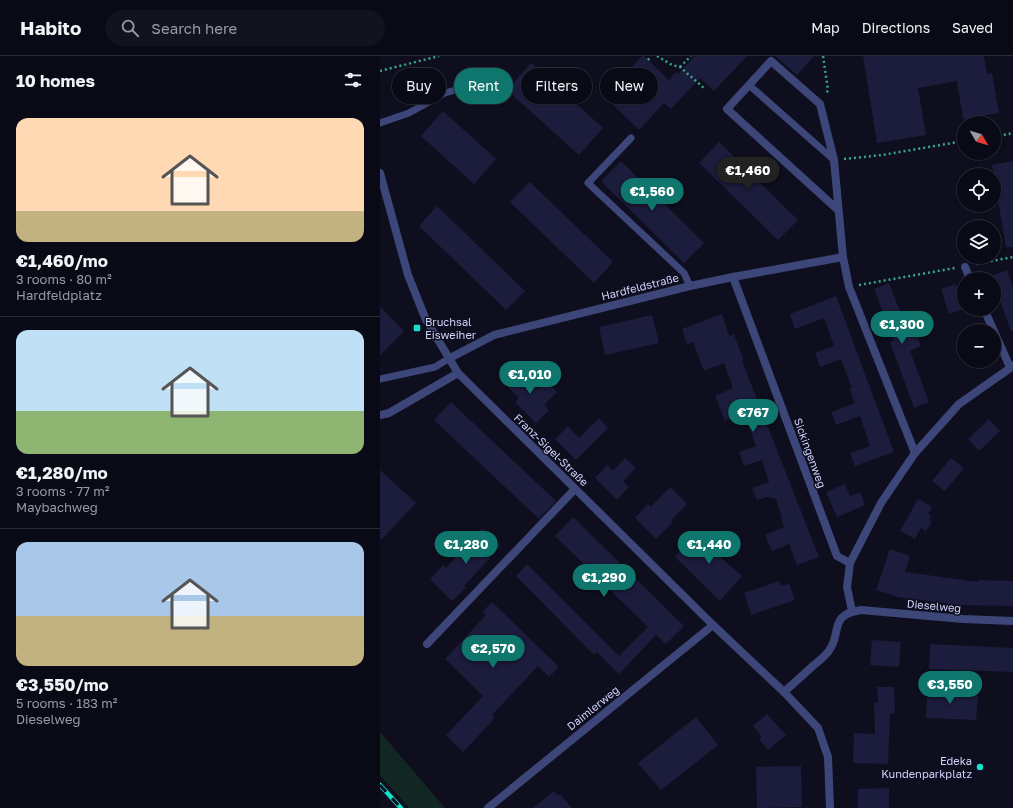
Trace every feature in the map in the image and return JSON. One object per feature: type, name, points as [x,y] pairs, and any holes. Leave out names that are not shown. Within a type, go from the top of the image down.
[{"type":"street","points":[[838,210],[727,109],[771,61],[820,104],[834,160],[843,257],[849,287],[915,453]]},
{"type":"street","name":"Franz-Sigel-Straße","points":[[380,173],[408,275],[426,320],[448,359],[458,373],[713,625],[784,692],[818,728],[828,757],[830,808]]},
{"type":"street","name":"Hardfeldstraße","points":[[448,359],[494,335],[690,286],[843,257]]},
{"type":"street","points":[[965,267],[967,272]]},
{"type":"street","name":"Sickingenweg","points":[[733,277],[837,556],[850,564]]},
{"type":"street","points":[[784,692],[829,652],[835,638],[836,626],[840,618],[852,611],[847,587],[850,564],[881,503],[915,453],[959,404],[1012,366],[987,316]]},
{"type":"street","points":[[380,415],[389,413],[458,373]]},
{"type":"street","points":[[428,644],[575,489]]},
{"type":"street","name":"Dieselweg","points":[[852,611],[861,610],[963,619],[1013,621]]},
{"type":"street","name":"Daimlerweg","points":[[488,808],[713,625]]},
{"type":"lane","points":[[749,85],[834,160]]},
{"type":"lane","points":[[380,123],[409,113],[446,93],[454,91]]},
{"type":"lane","points":[[631,138],[588,183],[684,273],[690,286]]},
{"type":"lane","points":[[380,379],[435,368],[448,359]]},
{"type":"path","points":[[380,71],[439,56]]},
{"type":"path","points":[[648,60],[651,56]]},
{"type":"path","points":[[657,56],[672,65],[680,67],[705,89]]},
{"type":"path","points":[[680,67],[691,56]]},
{"type":"path","points":[[820,104],[828,90],[823,56]]},
{"type":"path","points":[[1001,135],[1013,134]]},
{"type":"path","points":[[834,160],[882,155],[957,142]]},
{"type":"path","points":[[849,287],[1013,257]]},
{"type":"green space","points":[[380,732],[445,808],[409,808],[380,775]]},
{"type":"building","points":[[642,56],[644,56],[656,68],[631,68]]},
{"type":"building","points":[[695,56],[747,56],[714,91],[700,78],[671,109],[664,103],[639,130],[612,104],[658,104],[658,69],[669,80],[676,72],[678,74]]},
{"type":"building","points":[[775,56],[814,56],[797,75]]},
{"type":"building","points":[[863,56],[984,56],[987,74],[992,73],[999,113],[981,116],[963,116],[957,81],[918,88],[926,135],[877,143]]},
{"type":"building","points":[[531,63],[537,68],[527,68]]},
{"type":"building","points":[[521,74],[521,103],[513,95],[513,83]]},
{"type":"building","points":[[523,104],[576,104],[603,128],[579,155]]},
{"type":"building","points":[[443,111],[496,159],[474,184],[421,136]]},
{"type":"building","points":[[719,142],[798,220],[778,240],[699,163]]},
{"type":"building","points":[[621,161],[704,243],[684,263],[601,181]]},
{"type":"building","points":[[1013,161],[1013,247],[1006,247],[1000,212],[1001,168],[993,168],[992,165]]},
{"type":"building","points":[[530,182],[613,262],[594,283],[510,202]]},
{"type":"building","points":[[437,206],[525,291],[506,310],[419,226]]},
{"type":"building","points":[[1007,270],[1013,287],[1013,331],[1011,331],[1001,304],[1001,272]]},
{"type":"building","points":[[889,283],[909,335],[916,332],[921,346],[910,351],[929,402],[914,408],[890,342],[894,341],[874,289]]},
{"type":"building","points":[[956,284],[957,311],[949,314],[941,289]]},
{"type":"building","points":[[836,296],[894,452],[855,466],[850,453],[870,446],[860,416],[836,425],[831,412],[855,403],[849,388],[852,388],[841,359],[820,367],[815,353],[834,346],[824,318],[795,329],[790,314]]},
{"type":"building","points":[[380,307],[404,331],[380,355]]},
{"type":"building","points":[[722,314],[729,336],[734,334],[744,361],[742,361],[819,557],[797,565],[789,544],[772,551],[765,535],[784,527],[782,518],[776,499],[767,497],[757,500],[752,488],[769,482],[762,460],[744,466],[739,452],[756,446],[744,414],[725,421],[715,396],[733,388],[724,363],[704,371],[693,342],[687,344],[682,329]]},
{"type":"building","points":[[652,315],[659,343],[605,355],[599,327]]},
{"type":"building","points":[[518,368],[538,389],[546,381],[557,392],[544,405],[549,410],[536,423],[515,402],[519,398],[504,383]]},
{"type":"building","points":[[451,402],[556,501],[539,519],[434,420]]},
{"type":"building","points":[[599,418],[608,428],[576,460],[555,439],[568,426],[579,438]]},
{"type":"building","points":[[989,419],[1000,431],[979,451],[968,439]]},
{"type":"building","points":[[625,458],[636,468],[623,481],[629,487],[617,500],[595,478],[607,465],[613,471]]},
{"type":"building","points":[[951,458],[964,468],[945,491],[932,481]]},
{"type":"building","points":[[380,470],[416,503],[380,541]]},
{"type":"building","points":[[845,484],[850,496],[860,492],[865,505],[837,517],[826,492]]},
{"type":"building","points":[[670,487],[687,504],[671,520],[673,522],[656,539],[635,518],[648,504],[651,507]]},
{"type":"building","points":[[918,499],[932,507],[928,514],[931,516],[929,520],[932,521],[926,531],[921,528],[915,539],[900,531]]},
{"type":"building","points":[[573,517],[684,626],[666,644],[656,635],[619,674],[597,652],[594,655],[516,576],[527,564],[619,656],[648,627],[555,536]]},
{"type":"building","points":[[482,528],[501,546],[464,586],[466,588],[452,601],[430,579],[443,565],[446,568]]},
{"type":"building","points":[[717,534],[728,544],[718,555],[742,576],[720,601],[675,557],[695,535],[706,546]]},
{"type":"building","points":[[890,549],[910,556],[905,572],[978,582],[978,580],[1013,581],[1013,606],[957,605],[898,597],[876,590]]},
{"type":"building","points":[[779,581],[781,586],[789,584],[795,600],[751,615],[744,593]]},
{"type":"building","points":[[492,602],[559,667],[549,677],[538,666],[492,715],[495,718],[463,752],[446,735],[483,696],[445,659],[486,615],[482,612]]},
{"type":"building","points":[[872,640],[901,642],[899,667],[870,665]]},
{"type":"building","points":[[930,644],[1013,648],[1013,672],[929,669]]},
{"type":"building","points":[[941,684],[941,694],[978,696],[976,720],[926,718],[928,685]]},
{"type":"building","points":[[877,687],[894,687],[895,713],[890,714],[888,764],[853,763],[854,733],[875,734],[874,703],[878,703]]},
{"type":"building","points":[[767,714],[786,735],[768,750],[759,739],[762,737],[753,726]]},
{"type":"building","points":[[696,717],[718,745],[661,790],[638,763]]},
{"type":"building","points":[[801,766],[802,807],[757,808],[756,767]]},
{"type":"building","points":[[889,788],[889,808],[858,808],[858,789]]},
{"type":"building","points":[[554,791],[557,795],[560,794],[572,808],[533,808]]},
{"type":"railway","points":[[380,785],[401,808]]},
{"type":"place","name":"Bruchsal Eisweiher","points":[[417,328]]},
{"type":"place","name":"Edeka Kundenparkplatz","points":[[980,767]]}]
